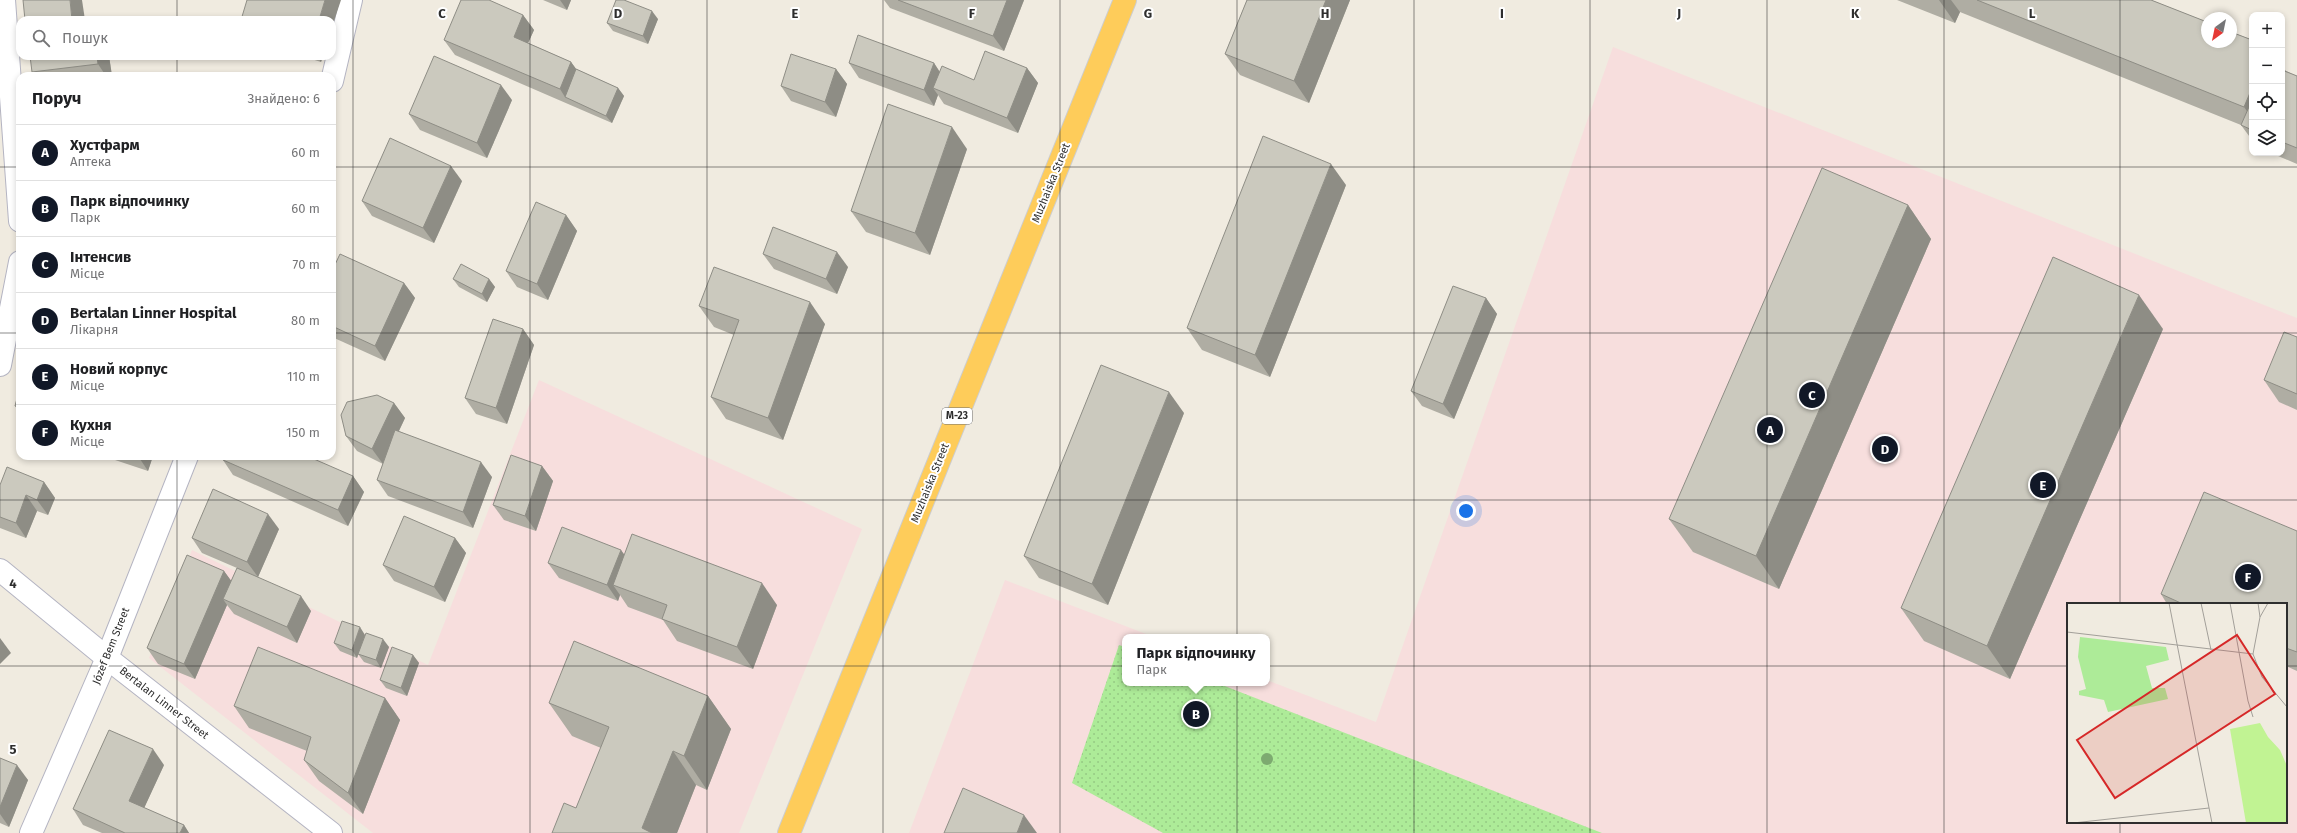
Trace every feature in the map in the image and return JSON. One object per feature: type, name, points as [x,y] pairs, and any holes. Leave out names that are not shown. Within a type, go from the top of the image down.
[{"type":"highway","name":"Muzhaiska Street","points":[[789,833],[1125,0]]},
{"type":"street","points":[[4,0],[16,166]]},
{"type":"street","points":[[334,72],[351,0]]},
{"type":"street","points":[[0,365],[16,283]]},
{"type":"street","name":"Józef Bem Street","points":[[31,833],[107,658],[185,460]]},
{"type":"street","name":"Bertalan Linner Street","points":[[0,570],[107,658],[331,833]]},
{"type":"shaded area","points":[[1613,47],[2297,318],[2297,833],[909,833],[1005,580],[1146,634],[1122,634],[1122,686],[1270,686],[1270,681],[1376,722]]},
{"type":"shaded area","points":[[539,380],[862,529],[739,833],[373,833],[149,658],[192,550],[428,665]]},
{"type":"green space","points":[[1119,645],[1122,646],[1122,686],[1225,686],[1602,833],[1163,833],[1072,783]]},
{"type":"building","points":[[23,0],[70,0],[72,16],[25,16]]},
{"type":"building","points":[[247,0],[325,0],[320,16],[242,16]]},
{"type":"building","points":[[461,0],[489,0],[523,15],[514,37],[571,62],[560,89],[444,40]]},
{"type":"building","points":[[616,0],[624,0],[652,11],[643,36],[607,23]]},
{"type":"building","points":[[898,0],[1007,0],[993,36]]},
{"type":"building","points":[[1247,0],[1326,0],[1294,81],[1225,54]]},
{"type":"building","points":[[1977,0],[2151,0],[2201,20],[2201,48],[2237,48],[2237,34],[2249,39],[2249,95],[2244,107]]},
{"type":"building","points":[[858,35],[934,63],[924,90],[849,63]]},
{"type":"building","points":[[985,51],[1027,68],[1007,118],[933,88],[942,66],[974,80]]},
{"type":"building","points":[[791,54],[836,69],[825,102],[781,86]]},
{"type":"building","points":[[434,56],[501,85],[477,143],[409,114]]},
{"type":"building","points":[[30,60],[98,60],[98,64],[32,72]]},
{"type":"building","points":[[576,69],[618,88],[606,116],[565,97]]},
{"type":"building","points":[[2285,71],[2297,76],[2297,148],[2285,143]]},
{"type":"building","points":[[888,104],[952,127],[915,233],[851,211]]},
{"type":"building","points":[[2249,107],[2249,129],[2241,125]]},
{"type":"building","points":[[1263,136],[1331,164],[1255,355],[1187,328]]},
{"type":"building","points":[[390,138],[451,166],[423,228],[362,201]]},
{"type":"building","points":[[1822,168],[1908,205],[1756,556],[1669,519]]},
{"type":"building","points":[[536,202],[566,215],[537,284],[506,271]]},
{"type":"building","points":[[773,227],[837,252],[826,279],[763,254]]},
{"type":"building","points":[[340,254],[404,283],[375,346],[336,328],[336,262]]},
{"type":"building","points":[[2053,257],[2139,295],[1987,646],[1901,608]]},
{"type":"building","points":[[461,264],[489,279],[482,294],[453,279]]},
{"type":"building","points":[[714,267],[810,302],[768,418],[711,397],[739,320],[699,306]]},
{"type":"building","points":[[1453,286],[1486,298],[1443,404],[1411,391]]},
{"type":"building","points":[[493,319],[523,329],[496,408],[465,398]]},
{"type":"building","points":[[2284,332],[2297,337],[2297,394],[2264,380]]},
{"type":"building","points":[[1101,365],[1169,392],[1092,584],[1024,556]]},
{"type":"building","points":[[377,395],[394,403],[372,449],[346,436],[341,415],[347,402]]},
{"type":"building","points":[[395,430],[481,462],[463,512],[377,480]]},
{"type":"building","points":[[511,455],[542,466],[525,516],[493,505]]},
{"type":"building","points":[[223,460],[316,460],[353,476],[338,510]]},
{"type":"building","points":[[7,467],[44,482],[37,500],[26,495],[16,523],[0,517],[0,485]]},
{"type":"building","points":[[213,489],[268,514],[247,562],[192,538]]},
{"type":"building","points":[[2204,492],[2297,531],[2297,652],[2287,648],[2287,603],[2181,603],[2161,594]]},
{"type":"building","points":[[404,516],[455,538],[434,587],[383,565]]},
{"type":"building","points":[[562,527],[621,550],[607,585],[548,563]]},
{"type":"building","points":[[632,534],[762,583],[737,647],[662,619],[667,605],[613,585]]},
{"type":"building","points":[[187,555],[224,571],[184,664],[147,648]]},
{"type":"building","points":[[237,568],[301,596],[287,627],[223,599]]},
{"type":"building","points":[[342,621],[360,627],[352,650],[334,643]]},
{"type":"building","points":[[366,633],[383,639],[376,660],[358,654]]},
{"type":"building","points":[[574,641],[708,696],[684,756],[673,751],[642,828],[652,833],[552,833],[564,803],[576,808],[609,727],[549,703]]},
{"type":"building","points":[[258,647],[385,698],[348,793],[304,760],[311,737],[234,706]]},
{"type":"building","points":[[392,647],[413,655],[401,688],[380,680]]},
{"type":"building","points":[[109,730],[153,749],[129,801],[184,825],[180,833],[125,833],[73,809]]},
{"type":"building","points":[[0,758],[17,765],[0,807]]},
{"type":"building","points":[[963,788],[1024,815],[1017,833],[944,833]]},
{"type":"place","name":"Інтенсив","points":[[1812,395]]},
{"type":"place","name":"Хустфарм","points":[[1770,430]]},
{"type":"place","name":"Bertalan Linner Hospital","points":[[1885,449]]},
{"type":"place","name":"Новий корпус","points":[[2043,485]]},
{"type":"place","name":"Кухня","points":[[2248,577]]},
{"type":"place","name":"Парк відпочинку","points":[[1196,714]]}]
